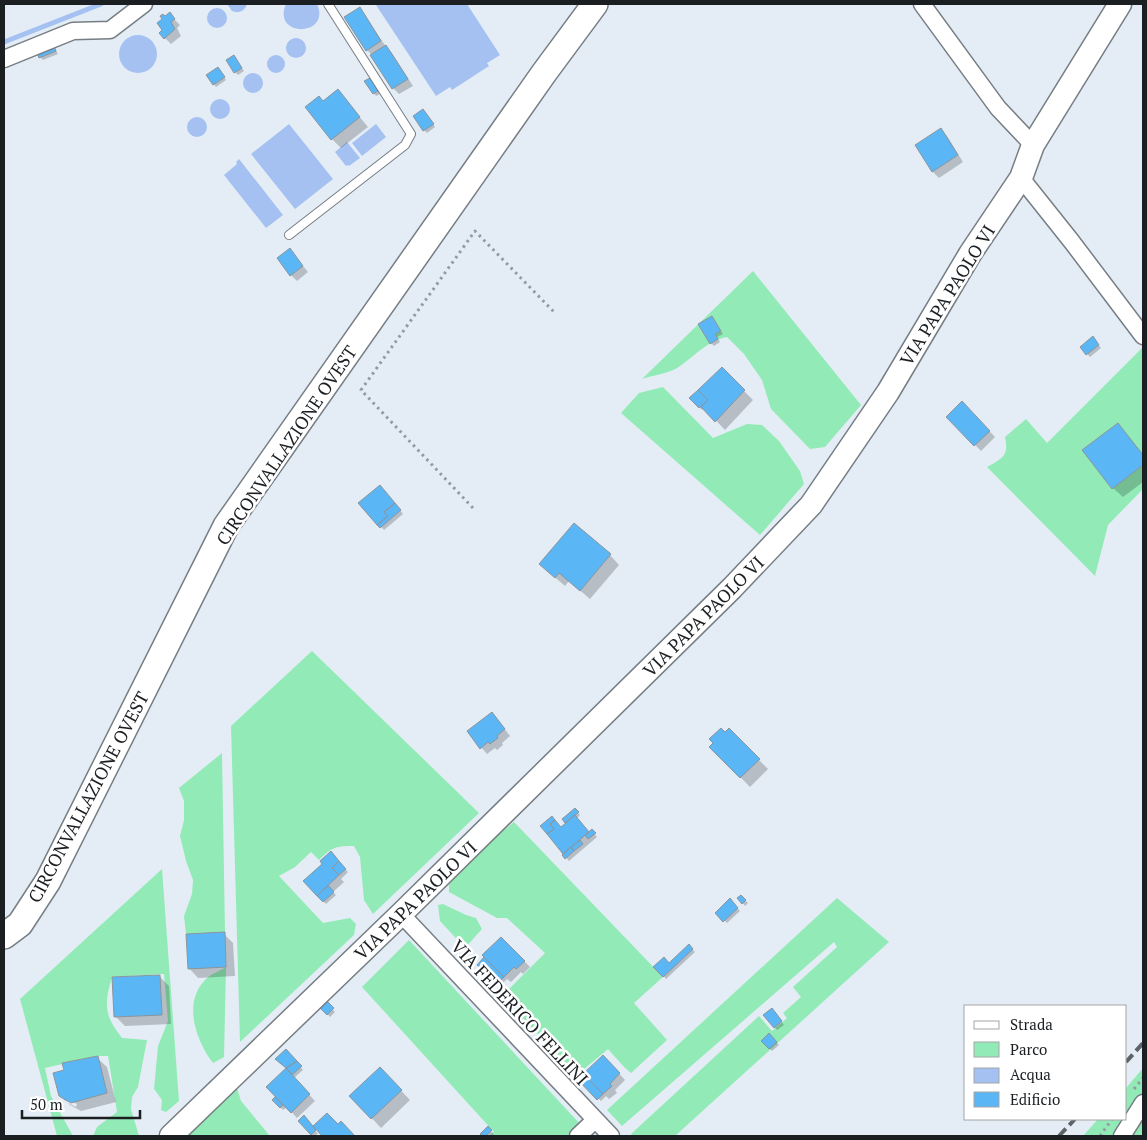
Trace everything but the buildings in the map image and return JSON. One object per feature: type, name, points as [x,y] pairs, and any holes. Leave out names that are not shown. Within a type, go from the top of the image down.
[{"type":"main road","name":"CIRCONVALLAZIONE OVEST","points":[[4,936],[20,924],[48,881],[226,526],[538,81],[595,4]]},
{"type":"street","points":[[4,59],[73,31],[110,30],[144,4]]},
{"type":"street","points":[[922,4],[998,108],[1033,145]]},
{"type":"street","name":"VIA PAPA PAOLO VI","points":[[171,1136],[401,914],[744,576],[811,506],[888,392],[970,254],[1021,178],[1033,145],[1120,4]]},
{"type":"street","points":[[1021,178],[1143,336]]},
{"type":"street","name":"VIA FEDERICO FELLINI","points":[[401,914],[611,1136]]},
{"type":"street","points":[[1122,1136],[1143,1103]]},
{"type":"street","points":[[578,1136],[595,1120]]},
{"type":"lane","points":[[288,235],[405,145],[411,134],[328,4]]},
{"type":"path","points":[[473,508],[361,390],[475,231],[555,313]]},
{"type":"path","points":[[1100,1136],[1111,1120]]},
{"type":"green space","points":[[753,271],[861,405],[825,447],[810,449],[771,409],[762,380],[744,354],[727,337],[708,345],[676,368],[642,379]]},
{"type":"green space","points":[[1143,347],[1143,489],[1108,525],[1095,576],[987,467],[1004,456],[1006,448],[1005,437],[1026,419],[1047,443]]},
{"type":"green space","points":[[663,387],[713,438],[747,424],[762,425],[779,441],[800,471],[804,484],[760,535],[621,413],[639,393]]},
{"type":"green space","points":[[312,651],[479,813],[373,914],[364,900],[360,857],[354,846],[335,848],[327,852],[319,860],[311,852],[295,867],[279,876],[323,923],[350,918],[356,924],[354,935],[240,1042],[231,726]]},
{"type":"green space","points":[[222,753],[225,932],[186,934],[184,916],[192,894],[193,880],[180,836],[184,820],[184,801],[179,788]]},
{"type":"green space","points":[[514,822],[663,977],[634,1003],[667,1040],[631,1073],[608,1049],[577,1075],[502,996],[545,953],[507,918],[497,918],[449,892],[449,884],[486,845]]},
{"type":"green space","points":[[162,869],[179,1101],[166,1112],[161,1110],[162,1100],[154,1089],[158,1046],[168,1021],[164,974],[112,977],[107,1009],[112,1023],[122,1038],[147,1040],[138,1087],[132,1097],[131,1109],[139,1136],[93,1136],[97,1127],[117,1112],[108,1056],[98,1056],[45,1068],[51,1096],[73,1136],[57,1136],[20,999]]},
{"type":"green space","points":[[837,898],[889,942],[675,1136],[633,1136],[631,1134],[759,1016],[772,1031],[787,1018],[783,1013],[801,997],[793,987],[837,947],[834,942],[622,1126],[607,1110]]},
{"type":"green space","points":[[443,904],[476,918],[482,929],[465,948],[440,921],[438,905]]},
{"type":"green space","points":[[409,940],[582,1126],[570,1136],[489,1136],[494,1132],[362,987]]},
{"type":"green space","points":[[226,967],[224,1057],[213,1063],[201,1044],[194,1021],[193,1010],[199,988],[206,979]]},
{"type":"green space","points":[[1143,1068],[1143,1136],[1083,1136],[1097,1120],[1127,1120],[1127,1087]]},
{"type":"green space","points":[[237,1088],[241,1101],[270,1136],[182,1136],[230,1090]]},
{"type":"water","points":[[227,4],[247,4],[243,10],[237,12],[232,11]]},
{"type":"water","points":[[286,4],[317,4],[319,15],[316,23],[302,29],[293,28],[287,23],[284,15]]},
{"type":"water","points":[[377,4],[467,4],[500,55],[487,63],[489,66],[452,90],[450,87],[436,96]]},
{"type":"water","points":[[217,8],[224,11],[227,18],[224,25],[217,28],[210,25],[207,18],[210,11]]},
{"type":"water","points":[[138,35],[152,40],[157,54],[152,68],[138,73],[124,68],[119,54],[124,40]]},
{"type":"water","points":[[296,38],[303,41],[306,48],[303,55],[296,58],[289,55],[286,48],[289,41]]},
{"type":"water","points":[[272,55],[280,55],[285,60],[283,71],[272,73],[267,68],[267,60]]},
{"type":"water","points":[[253,73],[260,76],[263,83],[260,90],[253,93],[246,90],[243,83],[246,76]]},
{"type":"water","points":[[220,99],[227,102],[230,109],[227,116],[220,119],[213,116],[210,109],[213,102]]},
{"type":"water","points":[[197,117],[204,120],[207,127],[204,134],[197,137],[190,134],[187,127],[190,120]]},
{"type":"water","points":[[289,124],[333,179],[295,209],[251,154]]},
{"type":"water","points":[[376,124],[386,137],[362,156],[352,143]]},
{"type":"water","points":[[347,142],[360,158],[349,166],[346,166],[335,152]]},
{"type":"water","points":[[239,159],[283,215],[266,228],[224,175],[237,164],[236,162]]},
{"type":"waterway","points":[[4,42],[101,4]]},
{"type":"railway","points":[[1127,1061],[1143,1043]]},
{"type":"railway","points":[[1059,1136],[1074,1120]]}]
